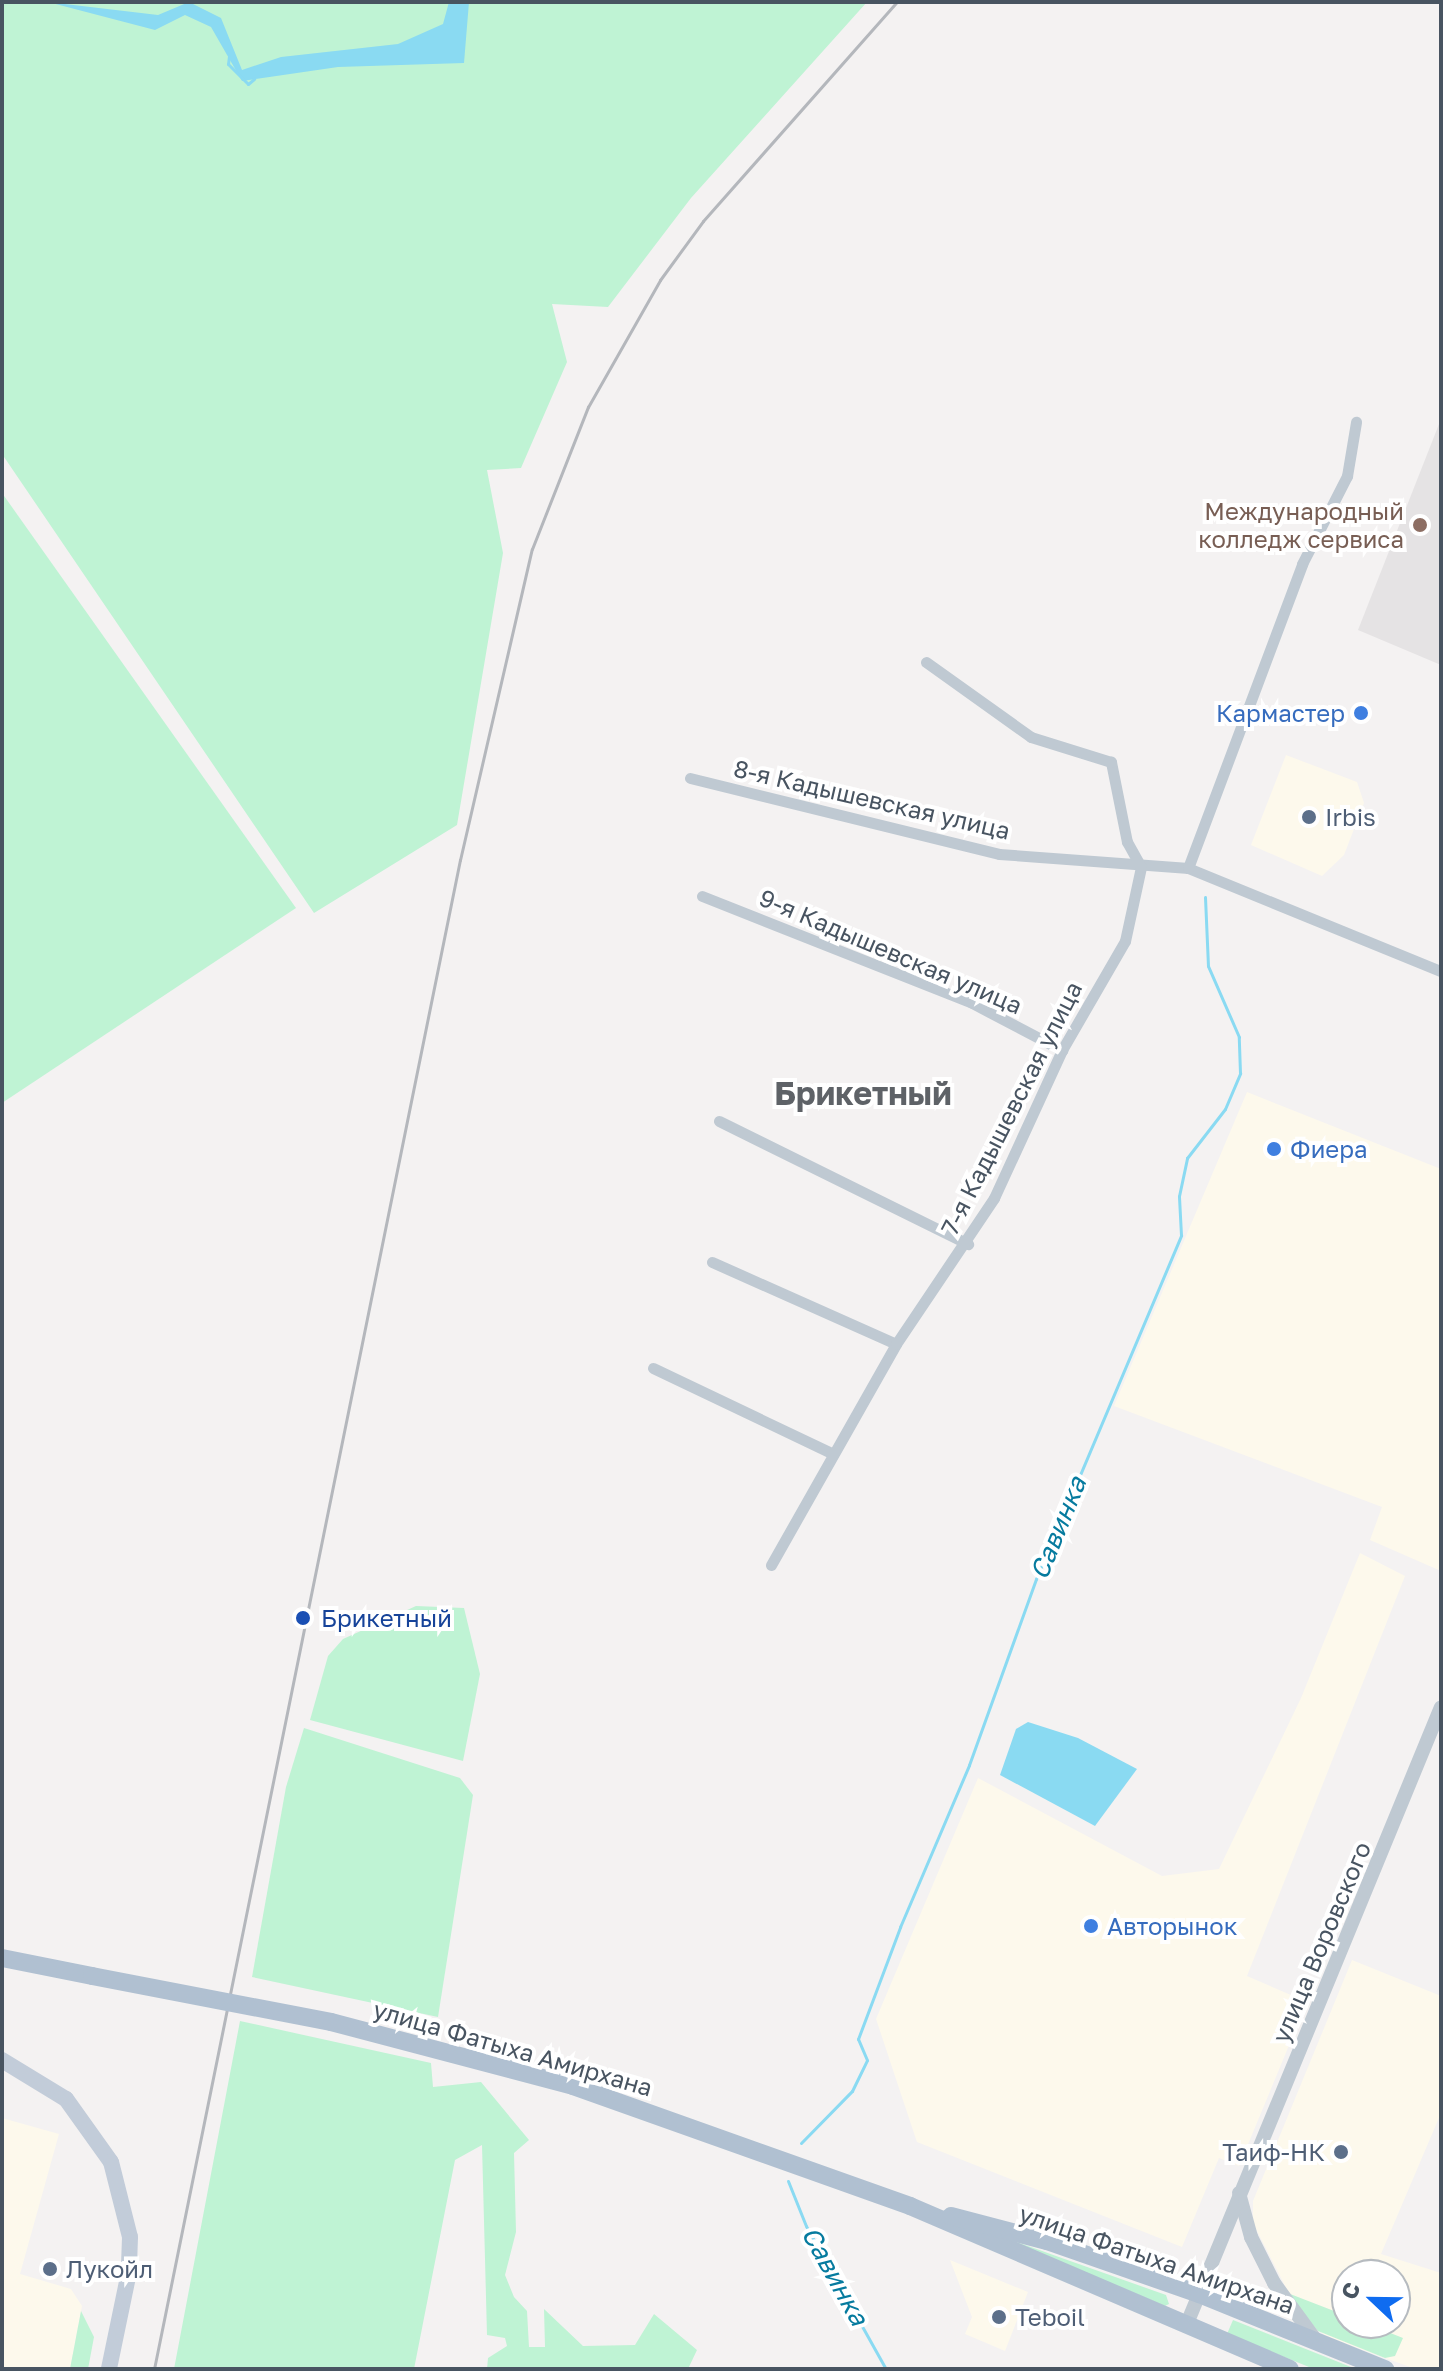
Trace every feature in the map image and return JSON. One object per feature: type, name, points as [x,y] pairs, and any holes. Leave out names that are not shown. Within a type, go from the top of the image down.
[{"type":"main road","name":"улица Фатыха Амирхана","points":[[2,1958],[331,2022],[573,2086],[910,2206],[1290,2369]]},
{"type":"main road","points":[[2,2060],[38,2078],[77,2111],[111,2162],[130,2237],[129,2272],[109,2369]]},
{"type":"main road","name":"улица Фатыха Амирхана","points":[[910,2206],[1047,2241],[1199,2294],[1385,2369]]},
{"type":"street","points":[[1356,422],[1347,476],[1302,564],[1188,868],[1441,971]]},
{"type":"street","points":[[926,662],[1031,737],[1111,762],[1127,842],[1141,867]]},
{"type":"street","name":"8-я Кадышевская улица","points":[[690,778],[999,854],[1141,867],[1188,868]]},
{"type":"street","name":"7-я Кадышевская улица","points":[[771,1565],[831,1453],[896,1344],[968,1244],[1062,1050],[1125,941],[1141,867]]},
{"type":"street","name":"9-я Кадышевская улица","points":[[702,896],[972,1003],[1062,1050]]},
{"type":"street","points":[[719,1121],[968,1244]]},
{"type":"street","points":[[712,1262],[896,1344]]},
{"type":"street","points":[[653,1368],[831,1453]]},
{"type":"street","name":"улица Воровского","points":[[1186,2326],[1441,1707]]},
{"type":"street","points":[[1239,2193],[1251,2237],[1286,2303],[1318,2342]]},
{"type":"street","points":[[1219,2242],[1241,2232],[1251,2237]]},
{"type":"shaded area","name":"Международный колледж сервиса","points":[[1441,419],[1441,665],[1358,630]]},
{"type":"shaded area","points":[[1286,755],[1357,782],[1364,803],[1344,855],[1322,876],[1251,845]]},
{"type":"shaded area","points":[[1247,1092],[1441,1169],[1441,1571],[1370,1540],[1382,1507],[1114,1406]]},
{"type":"shaded area","name":"Авторынок","points":[[1360,1553],[1405,1576],[1247,1976],[1307,2002],[1239,2166],[1219,2158],[1182,2247],[917,2142],[876,2019],[978,1778],[1162,1876],[1219,1869],[1301,1698]]},
{"type":"shaded area","points":[[1352,1960],[1441,1996],[1441,2113],[1381,2254],[1397,2259],[1331,2259],[1331,2338],[1301,2317],[1253,2223],[1253,2201]]},
{"type":"shaded area","points":[[2,2118],[59,2134],[20,2274],[71,2289],[82,2306],[70,2369],[2,2369]]},
{"type":"shaded area","points":[[950,2260],[1028,2292],[1005,2351],[965,2334],[972,2317]]},
{"type":"shaded area","points":[[1411,2264],[1441,2273],[1441,2369],[1416,2369],[1334,2339],[1411,2339]]},
{"type":"green space","points":[[2,2],[867,2],[691,198],[608,307],[552,304],[567,362],[521,468],[487,470],[503,553],[457,825],[314,913],[2,454]]},
{"type":"green space","points":[[2,493],[296,908],[2,1103]]},
{"type":"green space","points":[[416,1606],[464,1608],[480,1674],[463,1761],[310,1720],[328,1656],[343,1639]]},
{"type":"green space","points":[[304,1728],[460,1778],[473,1795],[438,2017],[252,1977],[286,1787]]},
{"type":"green space","points":[[240,2021],[431,2063],[433,2087],[481,2082],[529,2140],[514,2153],[516,2232],[505,2275],[514,2297],[527,2311],[529,2347],[545,2347],[544,2309],[583,2346],[635,2345],[654,2314],[697,2350],[688,2369],[487,2369],[488,2358],[507,2346],[505,2338],[487,2335],[482,2145],[455,2160],[414,2369],[174,2369]]},
{"type":"green space","points":[[994,2234],[1166,2295],[1169,2304],[1165,2306]]},
{"type":"green space","points":[[1285,2292],[1331,2310],[1331,2336],[1318,2331]]},
{"type":"green space","points":[[81,2311],[94,2337],[88,2369],[70,2369]]},
{"type":"green space","points":[[1233,2320],[1356,2369],[1314,2369],[1227,2334]]},
{"type":"green space","points":[[1338,2339],[1403,2339],[1395,2356],[1385,2358]]},
{"type":"water","points":[[48,2],[158,15],[189,2],[221,18],[242,70],[281,57],[398,44],[443,24],[449,2],[469,2],[464,63],[338,67],[242,81],[211,27],[185,15],[155,30]]},
{"type":"water","points":[[1028,1722],[1078,1738],[1137,1769],[1095,1826],[1000,1775],[1016,1729]]},
{"type":"waterway","points":[[229,56],[228,64],[248,84],[254,79]]},
{"type":"waterway","name":"Савинка","points":[[801,2143],[852,2091],[867,2060],[858,2039],[900,1927],[969,1765],[1036,1579],[1181,1235],[1179,1196],[1187,1158],[1225,1109],[1240,1073],[1239,1037],[1208,966],[1205,897]]},
{"type":"waterway","name":"Савинка","points":[[788,2181],[806,2226],[886,2369]]},
{"type":"railway","points":[[154,2369],[460,860],[532,549],[588,407],[660,280],[703,221],[897,2]]},
{"type":"place","name":"Международный колледж сервиса","points":[[1420,525]]},
{"type":"place","name":"Кармастер","points":[[1361,713]]},
{"type":"place","name":"Irbis","points":[[1309,817]]},
{"type":"place","name":"Фиера","points":[[1274,1149]]},
{"type":"place","name":"Брикетный","points":[[303,1618]]},
{"type":"place","name":"Авторынок","points":[[1091,1926]]},
{"type":"place","name":"Таиф-НК","points":[[1341,2152]]},
{"type":"place","name":"Лукойл","points":[[50,2269]]},
{"type":"place","name":"Teboil","points":[[999,2317]]},
{"type":"district","name":"Брикетный","points":[[863,1093]]}]
